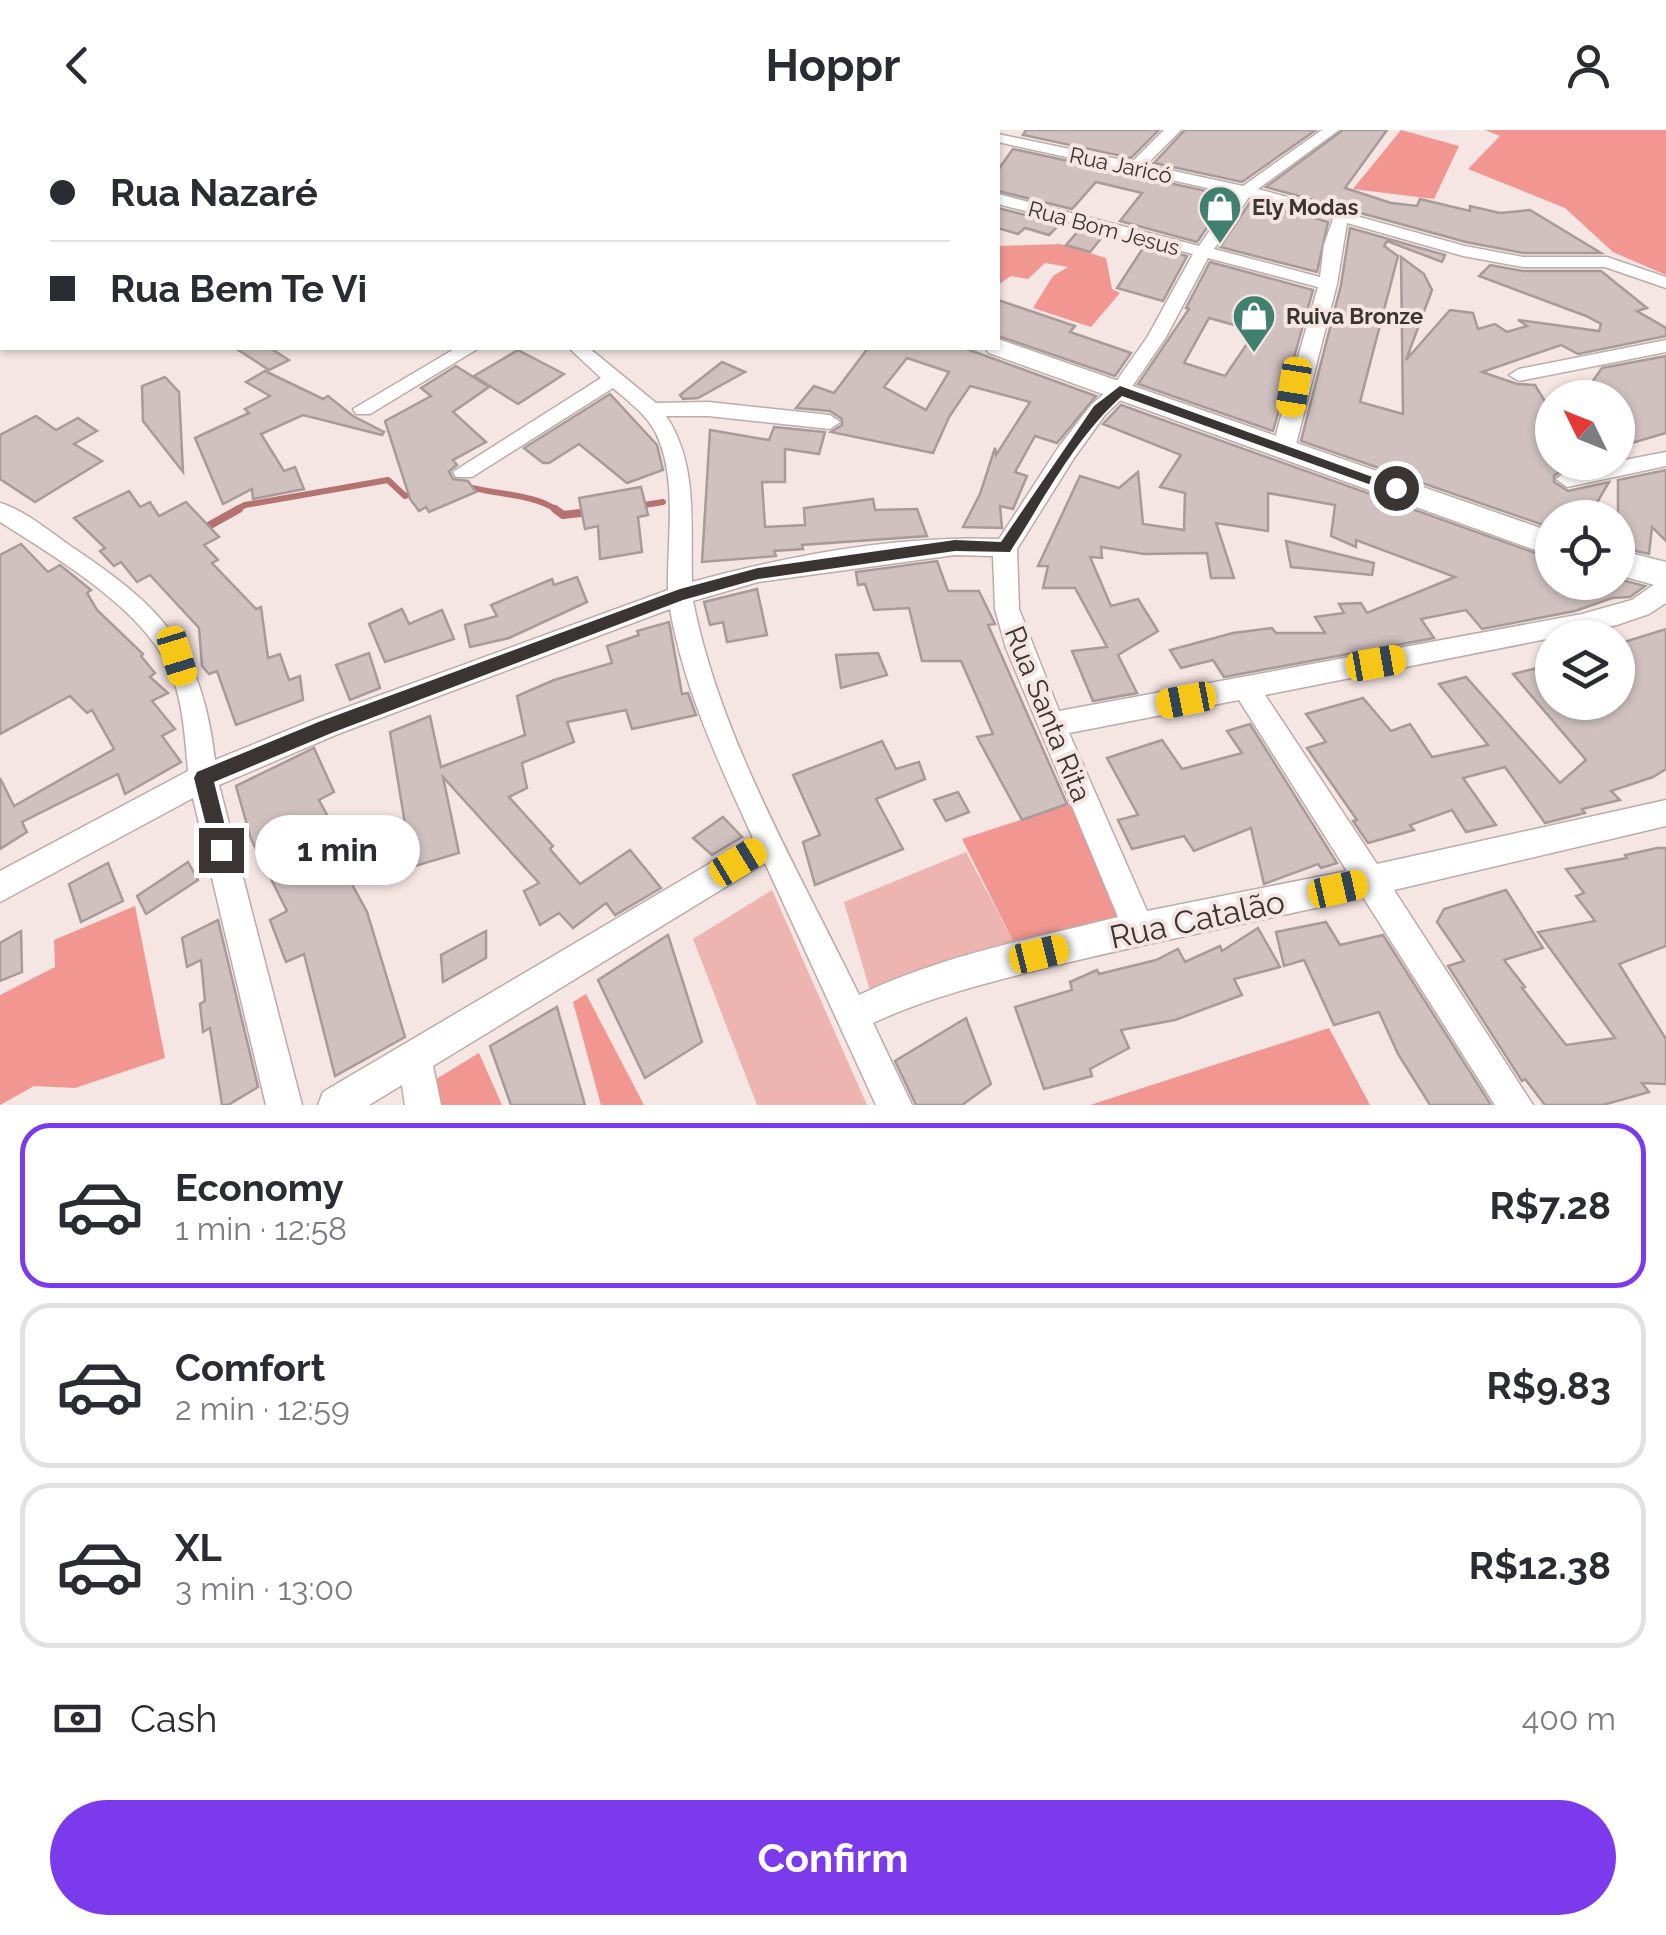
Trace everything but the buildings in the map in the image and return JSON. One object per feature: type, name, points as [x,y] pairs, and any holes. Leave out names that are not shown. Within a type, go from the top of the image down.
[{"type":"street","points":[[1006,140],[1033,130]]},
{"type":"street","points":[[1135,168],[1157,142],[1174,130]]},
{"type":"street","points":[[0,887],[203,778],[328,726],[680,595],[758,574],[884,553],[955,546],[1005,548],[1066,453],[1098,410],[1120,390],[1157,337],[1202,254],[1244,192],[1332,130]]},
{"type":"street","name":"Rua Jaricó","points":[[1006,140],[1343,215],[1463,251],[1523,262],[1607,262],[1666,283]]},
{"type":"street","name":"Rua Bom Jesus","points":[[1000,200],[1328,284]]},
{"type":"street","points":[[1284,448],[1294,387],[1328,284],[1328,254],[1343,215]]},
{"type":"street","points":[[1519,374],[1666,346]]},
{"type":"street","points":[[1000,348],[1535,538]]},
{"type":"street","points":[[363,409],[466,350]]},
{"type":"street","points":[[581,350],[651,410],[667,434],[678,468],[680,595],[690,648],[722,742],[894,1105]]},
{"type":"street","points":[[464,472],[616,377]]},
{"type":"street","points":[[651,410],[708,408],[830,422]]},
{"type":"street","points":[[1635,465],[1666,459]]},
{"type":"street","points":[[0,511],[56,546],[136,610],[177,656],[198,728],[203,778],[284,1105]]},
{"type":"street","name":"Rua Santa Rita","points":[[1005,548],[1007,608],[1049,725],[1138,928]]},
{"type":"street","points":[[1635,567],[1666,575]]},
{"type":"street","points":[[1049,725],[1582,624],[1636,608],[1660,596],[1666,585]]},
{"type":"street","points":[[1246,688],[1515,1105]]},
{"type":"street","name":"Rua Catalão","points":[[850,1016],[973,970],[1138,928],[1372,882],[1666,813]]},
{"type":"street","points":[[336,1105],[771,843]]},
{"type":"street","points":[[415,1059],[423,1105]]},
{"type":"shaded area","points":[[1401,130],[1459,146],[1434,199],[1353,189]]},
{"type":"shaded area","points":[[1485,130],[1666,130],[1666,275],[1613,252],[1565,208],[1468,169],[1500,136]]},
{"type":"shaded area","points":[[1060,244],[1106,258],[1112,289],[1120,293],[1091,327],[1033,308],[1053,276],[1068,267],[1045,263],[1028,279],[1011,276],[1000,284],[1000,246]]},
{"type":"shaded area","points":[[1073,803],[1125,915],[1013,941],[962,839]]},
{"type":"shaded area","points":[[966,852],[1013,941],[871,994],[844,902]]},
{"type":"shaded area","points":[[772,890],[867,1105],[757,1105],[693,939]]},
{"type":"shaded area","points":[[135,906],[165,1058],[75,1088],[34,1086],[0,1105],[0,995],[55,967],[54,940]]},
{"type":"shaded area","points":[[586,994],[644,1105],[601,1105],[573,1002]]},
{"type":"shaded area","points":[[1329,1028],[1370,1105],[1090,1105]]},
{"type":"shaded area","points":[[479,1053],[502,1105],[437,1105],[433,1081]]},
{"type":"waterway","points":[[234,511],[245,505],[388,480],[405,496],[418,492]]},
{"type":"waterway","points":[[465,486],[526,498],[556,510]]},
{"type":"waterway","points":[[638,506],[663,502]]},
{"type":"waterway","points":[[203,529],[239,509]]},
{"type":"waterway","points":[[556,510],[563,515],[589,512]]},
{"type":"place","name":"Ely Modas","points":[[1220,245]]},
{"type":"place","name":"Ruiva Bronze","points":[[1254,354]]},
{"type":"route","points":[[221,850],[203,778],[328,726],[680,595],[758,574],[884,553],[955,546],[1005,548],[1066,453],[1098,410],[1120,390],[1396,488]]}]
